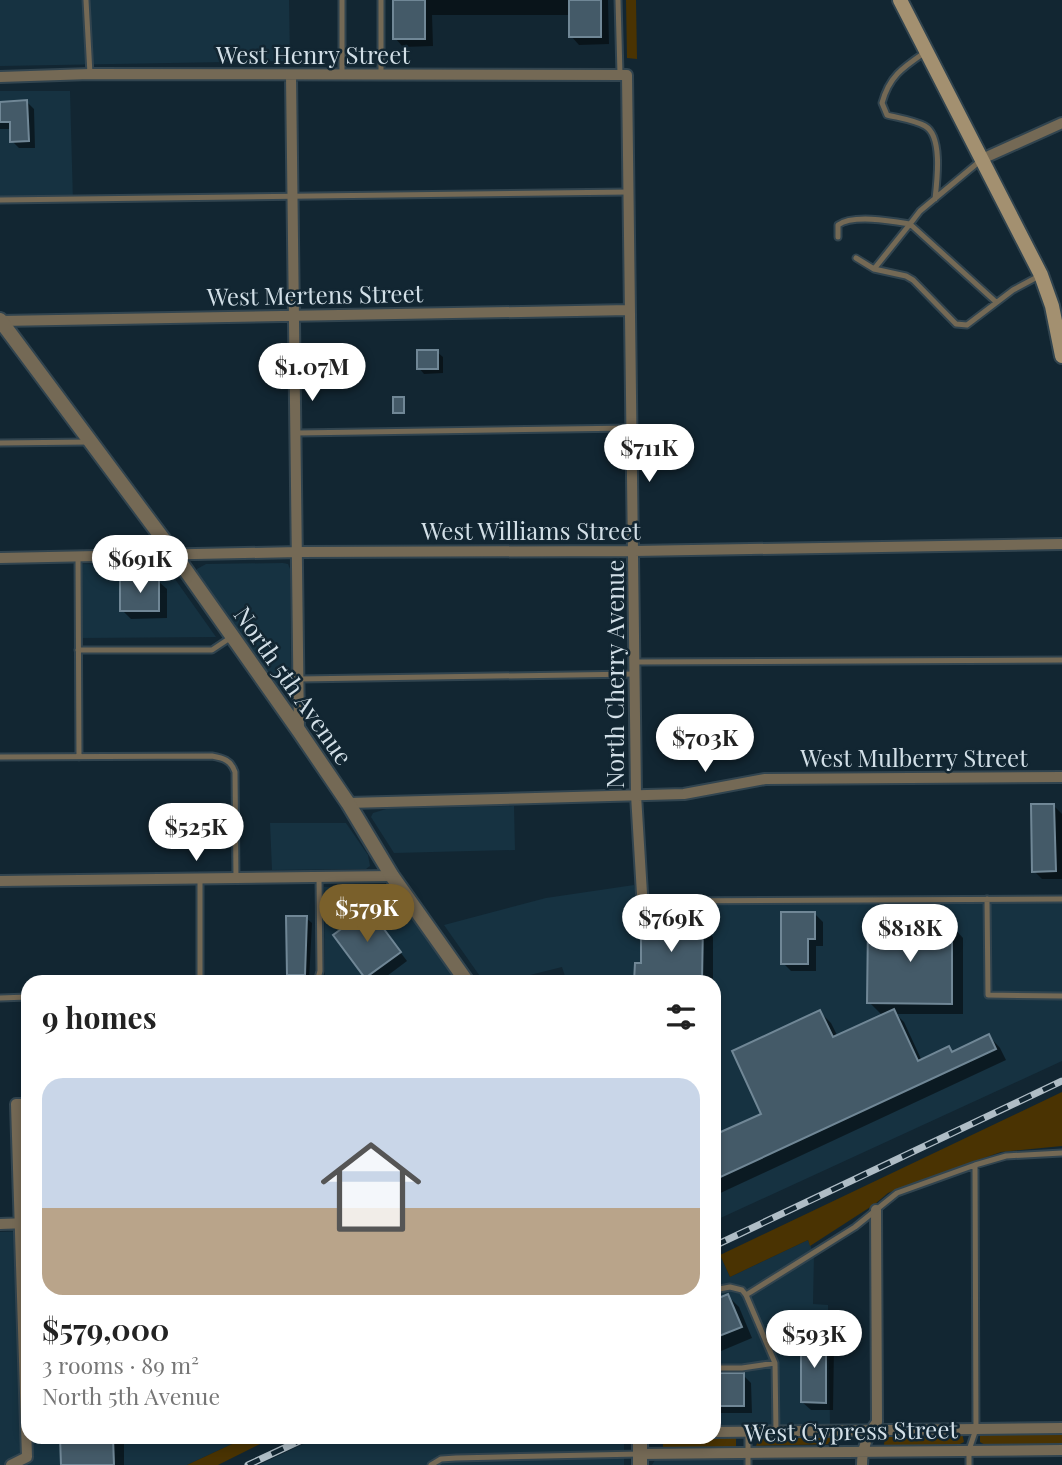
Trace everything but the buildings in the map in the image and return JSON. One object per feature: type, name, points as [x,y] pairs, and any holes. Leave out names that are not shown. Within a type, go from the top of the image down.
[{"type":"main road","points":[[900,0],[1057,306],[1062,356]]},
{"type":"street","name":"West Henry Street","points":[[0,77],[90,74],[623,75]]},
{"type":"street","points":[[291,75],[299,552],[299,731]]},
{"type":"street","name":"North Cherry Avenue","points":[[623,75],[628,192],[636,795],[642,894]]},
{"type":"street","points":[[982,159],[1062,123]]},
{"type":"street","name":"West Mertens Street","points":[[0,321],[630,310]]},
{"type":"street","name":"North 5th Avenue","points":[[0,321],[175,555],[299,731],[393,876],[462,975]]},
{"type":"street","name":"West Williams Street","points":[[0,558],[1062,544]]},
{"type":"street","name":"West Mulberry Street","points":[[348,803],[684,794],[765,779],[1062,777]]},
{"type":"street","points":[[0,881],[393,876]]},
{"type":"street","points":[[21,1104],[16,1104],[21,1178]]},
{"type":"street","points":[[862,1465],[862,1451],[870,1430],[877,1422],[876,1210]]},
{"type":"street","points":[[0,1224],[21,1223]]},
{"type":"street","name":"West Cypress Street","points":[[721,1432],[1062,1428]]},
{"type":"street","points":[[11,1465],[27,1457],[27,1444]]},
{"type":"street","name":"West Cypress Street","points":[[640,1459],[748,1452],[1062,1450]]},
{"type":"lane","points":[[86,0],[90,74]]},
{"type":"lane","points":[[342,0],[342,75]]},
{"type":"lane","points":[[380,0],[381,75]]},
{"type":"lane","points":[[618,0],[623,75]]},
{"type":"lane","points":[[927,51],[901,68],[886,88],[882,103],[887,115],[927,126],[935,139],[938,173],[934,199]]},
{"type":"lane","points":[[874,269],[920,211],[982,159]]},
{"type":"lane","points":[[0,200],[628,192]]},
{"type":"lane","points":[[838,237],[838,225],[845,221],[884,219],[910,224],[996,303]]},
{"type":"lane","points":[[856,258],[874,269],[913,280],[961,326],[967,325],[1013,290],[1041,275]]},
{"type":"lane","points":[[297,433],[632,428]]},
{"type":"lane","points":[[0,443],[91,442]]},
{"type":"lane","points":[[78,557],[79,757]]},
{"type":"lane","points":[[78,650],[212,650],[232,636]]},
{"type":"lane","points":[[299,678],[1062,660]]},
{"type":"lane","points":[[0,757],[225,758],[233,764],[235,772],[236,878]]},
{"type":"lane","points":[[319,877],[319,975]]},
{"type":"lane","points":[[200,879],[200,975]]},
{"type":"lane","points":[[642,894],[650,901],[1062,899]]},
{"type":"lane","points":[[987,899],[988,995],[1062,996]]},
{"type":"lane","points":[[0,998],[21,997]]},
{"type":"lane","points":[[746,1295],[827,1245],[897,1193],[975,1165],[1006,1157],[1062,1153]]},
{"type":"lane","points":[[970,1465],[969,1450],[976,1429],[975,1165]]},
{"type":"lane","points":[[721,1289],[736,1287],[746,1295],[775,1363],[776,1431]]},
{"type":"lane","points":[[721,1367],[775,1363]]},
{"type":"lane","points":[[748,1431],[748,1465]]},
{"type":"lane","points":[[431,1465],[440,1459],[456,1458],[640,1459]]},
{"type":"shaded area","points":[[0,0],[289,0],[290,61],[0,66]]},
{"type":"shaded area","points":[[626,0],[636,0],[637,59],[627,58]]},
{"type":"shaded area","points":[[0,91],[70,91],[73,202],[0,204]]},
{"type":"shaded area","points":[[82,564],[165,565],[216,637],[82,638]]},
{"type":"shaded area","points":[[206,564],[288,564],[290,569],[291,685],[289,690],[285,691],[277,687],[197,574],[197,569]]},
{"type":"shaded area","points":[[514,806],[515,850],[394,853],[371,817],[373,813],[386,809]]},
{"type":"shaded area","points":[[270,823],[346,823],[368,855],[370,866],[366,869],[272,870]]},
{"type":"shaded area","points":[[634,885],[637,895],[653,903],[1062,901],[1062,1061],[721,1218],[721,975],[565,975],[562,967],[530,975],[479,975],[444,925],[546,898]]},
{"type":"shaded area","points":[[324,887],[393,889],[453,975],[325,975]]},
{"type":"shaded area","points":[[1062,1092],[1062,1146],[1001,1152],[913,1183],[888,1193],[810,1246],[808,1240],[730,1277],[721,1255]]},
{"type":"shaded area","points":[[21,1231],[21,1444],[232,1444],[187,1465],[0,1465],[0,1232]]},
{"type":"shaded area","points":[[808,1240],[814,1254],[813,1304],[828,1305],[830,1425],[721,1426],[721,1257],[730,1277]]},
{"type":"shaded area","points":[[1062,1430],[1062,1445],[987,1446],[980,1442],[980,1434]]},
{"type":"shaded area","points":[[962,1433],[964,1442],[958,1445],[884,1445],[885,1435]]},
{"type":"shaded area","points":[[834,1436],[839,1439],[837,1444],[756,1446],[762,1437]]},
{"type":"shaded area","points":[[721,1437],[736,1437],[736,1447],[663,1447],[663,1444],[721,1444]]},
{"type":"shaded area","points":[[232,1444],[260,1444],[218,1465],[187,1465]]},
{"type":"shaded area","points":[[303,1444],[624,1444],[624,1465],[259,1465]]},
{"type":"shaded area","points":[[662,1457],[752,1458],[752,1465],[652,1465]]},
{"type":"railway","points":[[721,1243],[1062,1081]]},
{"type":"railway","points":[[248,1465],[293,1444]]}]
